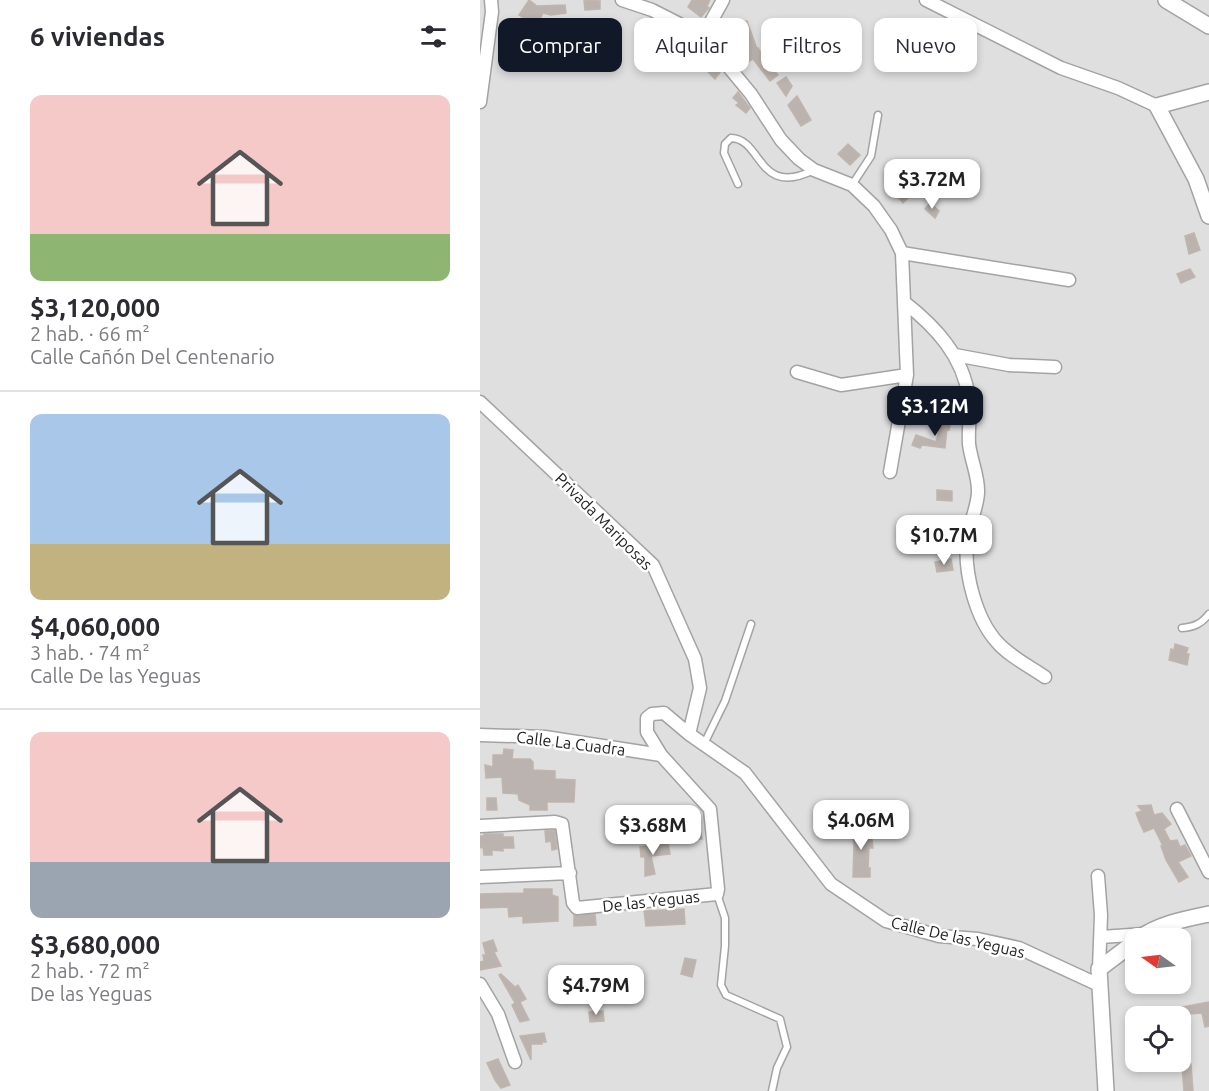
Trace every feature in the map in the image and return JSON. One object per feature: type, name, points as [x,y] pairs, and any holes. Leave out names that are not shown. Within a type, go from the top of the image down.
[{"type":"street","points":[[480,102],[492,12],[491,0]]},
{"type":"street","points":[[622,0],[668,18]]},
{"type":"street","points":[[713,18],[723,0]]},
{"type":"street","points":[[926,0],[1061,68],[1118,88],[1157,106],[1196,179],[1209,216]]},
{"type":"street","points":[[1166,0],[1209,26]]},
{"type":"street","points":[[733,72],[752,94],[781,141],[814,170],[852,185],[880,214],[902,253],[907,375],[890,472]]},
{"type":"street","points":[[1157,106],[1209,92]]},
{"type":"street","points":[[902,253],[1070,280]]},
{"type":"street","points":[[904,302],[927,320],[955,355],[965,381],[969,399],[969,443],[979,486],[967,541],[969,583],[986,625],[995,640],[1045,677]]},
{"type":"street","points":[[955,355],[1009,366],[1055,367]]},
{"type":"street","points":[[797,372],[841,386],[907,375]]},
{"type":"street","name":"Privada Mariposas","points":[[480,402],[653,565],[694,659],[700,688],[689,734]]},
{"type":"street","name":"Calle De las Yeguas","points":[[647,718],[652,714],[664,713],[689,734],[745,773],[831,884],[886,921],[939,936],[978,939],[1019,948],[1099,985]]},
{"type":"street","name":"De las Yeguas","points":[[480,826],[560,823],[563,827],[573,903],[577,909],[717,894],[710,810],[661,755],[647,732],[647,718]]},
{"type":"street","name":"Calle La Cuadra","points":[[480,735],[545,737],[661,755]]},
{"type":"street","points":[[1177,809],[1209,872]]},
{"type":"street","points":[[480,877],[570,873]]},
{"type":"street","points":[[1098,876],[1101,906],[1099,985],[1106,1091]]},
{"type":"street","points":[[1160,928],[1209,914]]},
{"type":"street","points":[[1101,937],[1125,938]]},
{"type":"street","points":[[1099,969],[1125,949]]},
{"type":"street","points":[[480,984],[498,1014],[515,1062]]},
{"type":"lane","points":[[852,185],[871,156],[878,116]]},
{"type":"lane","points":[[738,184],[724,153],[725,144],[731,138],[739,139],[746,144],[755,157],[771,172],[786,178],[801,176],[814,170]]},
{"type":"lane","points":[[1182,628],[1194,627],[1204,621],[1209,614]]},
{"type":"lane","points":[[704,745],[725,700],[751,624]]},
{"type":"lane","points":[[717,894],[725,918],[721,985],[726,995],[780,1019],[787,1047],[777,1068],[772,1091]]},
{"type":"shaded area","points":[[480,0],[1209,0],[1209,1091],[480,1091]]},
{"type":"building","points":[[529,0],[537,6],[565,5],[566,13],[551,15],[543,13],[540,18],[524,18],[519,15]]},
{"type":"building","points":[[584,0],[600,1],[600,9],[585,10]]},
{"type":"building","points":[[692,0],[710,0],[707,6],[709,8],[701,17],[688,7]]},
{"type":"building","points":[[749,27],[757,49],[761,53],[761,69],[753,59],[749,62]]},
{"type":"building","points":[[708,72],[720,72],[715,79]]},
{"type":"building","points":[[763,72],[775,72],[778,75],[770,81]]},
{"type":"building","points":[[786,77],[792,86],[786,96],[777,83]]},
{"type":"building","points":[[738,92],[750,108],[746,113],[736,105],[739,103],[733,98]]},
{"type":"building","points":[[797,96],[811,120],[801,126],[788,105]]},
{"type":"building","points":[[848,144],[860,155],[850,165],[838,154]]},
{"type":"building","points":[[901,180],[912,194],[903,203],[891,189]]},
{"type":"building","points":[[930,203],[939,211],[935,218],[925,209]]},
{"type":"building","points":[[1194,233],[1200,250],[1189,254],[1185,236]]},
{"type":"building","points":[[1190,269],[1195,277],[1181,283],[1177,274]]},
{"type":"building","points":[[942,419],[951,421],[949,430],[947,429],[945,448],[922,445],[920,448],[912,445],[916,435],[936,442]]},
{"type":"building","points":[[937,490],[952,491],[952,501],[937,500]]},
{"type":"building","points":[[951,559],[953,570],[937,572],[935,562]]},
{"type":"building","points":[[1175,644],[1188,648],[1187,665],[1169,660],[1171,649],[1174,650]]},
{"type":"building","points":[[504,749],[513,750],[512,759],[530,759],[533,762],[533,770],[555,771],[555,779],[575,780],[574,802],[547,802],[547,810],[530,810],[530,805],[519,800],[518,794],[503,793],[502,777],[486,778],[485,765],[493,767],[493,755],[503,755]]},
{"type":"building","points":[[487,798],[496,798],[497,810],[487,810]]},
{"type":"building","points":[[1151,805],[1154,815],[1162,813],[1171,824],[1164,829],[1170,841],[1177,840],[1180,847],[1185,845],[1191,856],[1178,862],[1188,877],[1179,882],[1166,860],[1161,846],[1163,846],[1154,828],[1144,832],[1136,813],[1142,811],[1138,806]]},
{"type":"building","points":[[851,822],[860,822],[862,833],[871,832],[873,848],[869,848],[870,877],[853,877],[854,845]]},
{"type":"building","points":[[699,824],[702,839],[677,843],[676,827]]},
{"type":"building","points":[[555,830],[557,849],[552,850],[551,841],[546,842],[545,831]]},
{"type":"building","points":[[503,834],[503,837],[513,837],[514,848],[503,848],[503,851],[492,850],[492,855],[484,855],[483,847],[480,848],[480,836]]},
{"type":"building","points":[[668,843],[670,854],[651,856],[655,874],[645,876],[645,857],[641,857],[640,847]]},
{"type":"building","points":[[524,889],[552,889],[552,895],[558,897],[558,921],[523,923],[523,916],[509,917],[508,907],[480,908],[480,894],[524,893]]},
{"type":"building","points":[[684,909],[685,924],[646,926],[644,911]]},
{"type":"building","points":[[595,914],[596,925],[574,926],[574,915]]},
{"type":"building","points":[[493,940],[497,951],[494,952],[501,966],[480,970],[480,962],[484,961],[483,955],[486,955],[483,943]]},
{"type":"building","points":[[685,958],[696,960],[692,977],[681,974]]},
{"type":"building","points":[[501,974],[515,987],[518,985],[526,999],[520,1002],[529,1020],[520,1022],[512,1005],[515,1003],[499,975]]},
{"type":"building","points":[[1209,1002],[1209,1026],[1205,1027],[1202,1013],[1191,1014],[1191,1006],[1187,1006]]},
{"type":"building","points":[[603,1011],[604,1021],[590,1022],[589,1012]]},
{"type":"building","points":[[544,1033],[546,1042],[531,1044],[531,1060],[520,1036]]},
{"type":"building","points":[[498,1059],[510,1085],[501,1088],[487,1063]]},
{"type":"building","points":[[1191,1064],[1193,1091],[1184,1091],[1183,1072],[1191,1072]]}]
